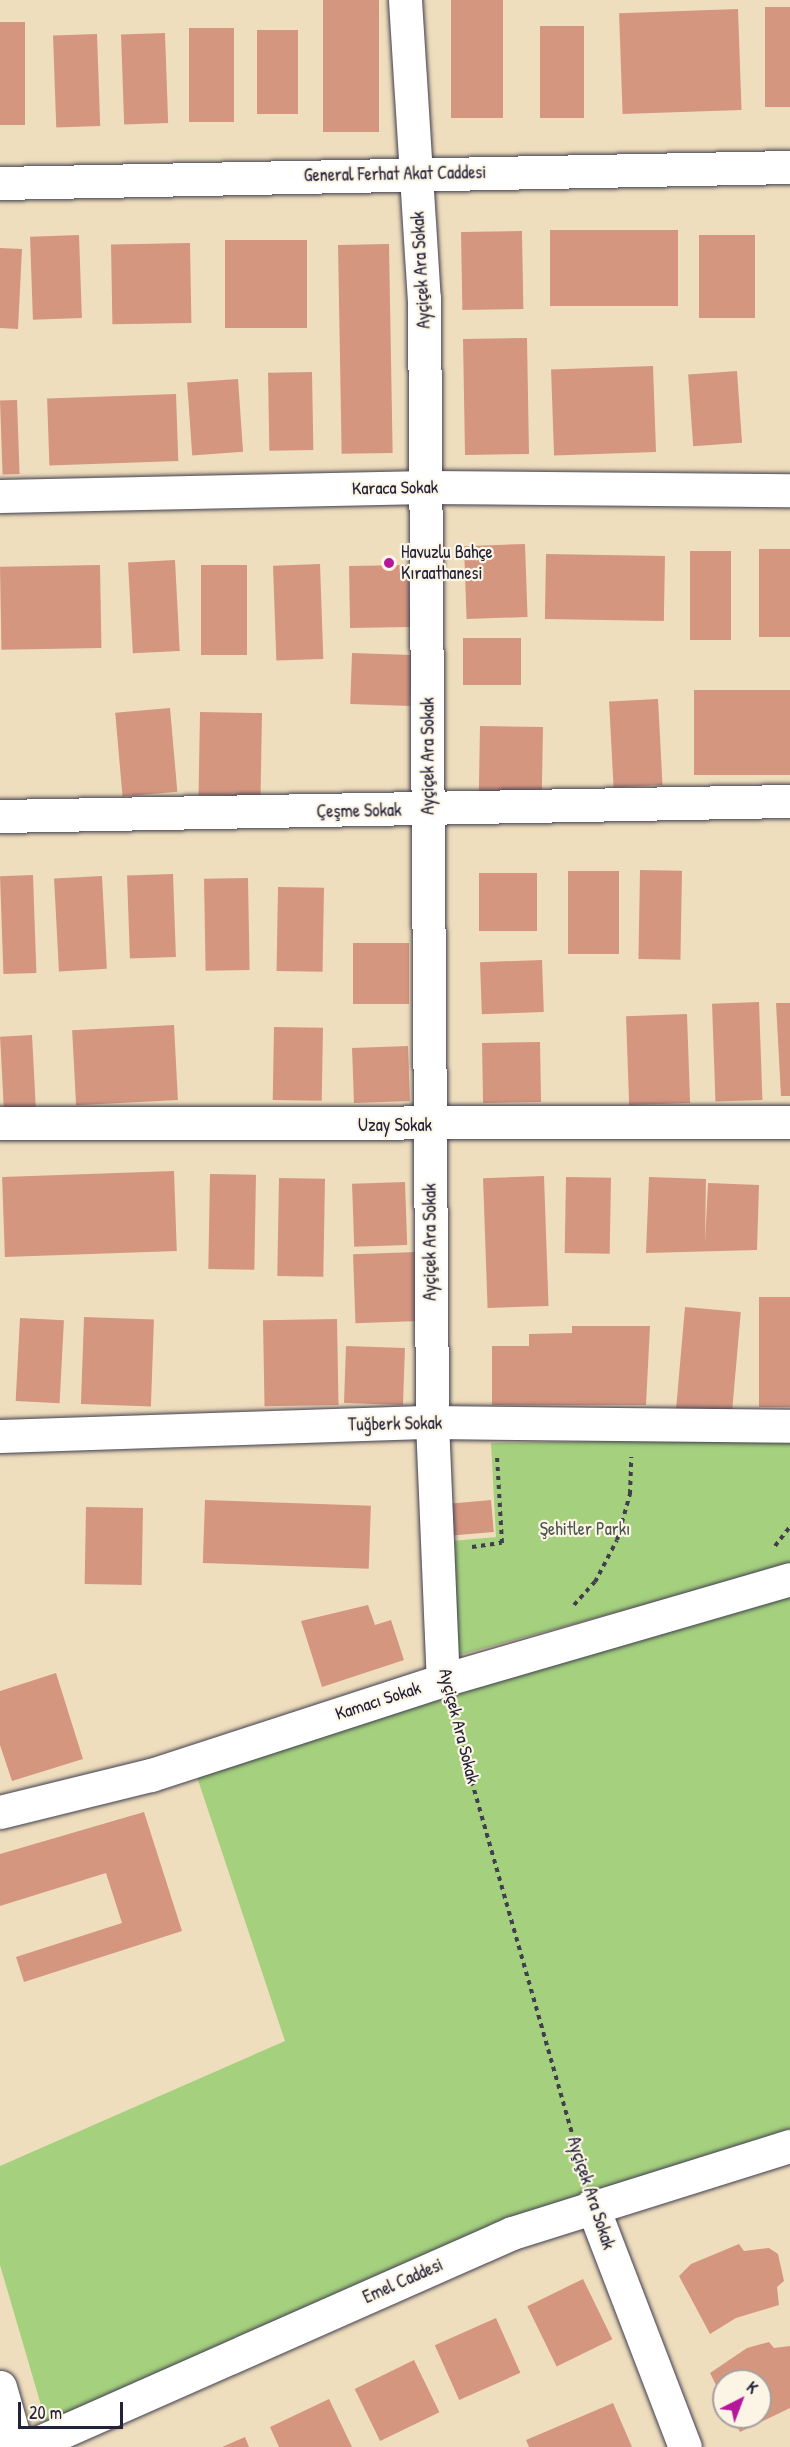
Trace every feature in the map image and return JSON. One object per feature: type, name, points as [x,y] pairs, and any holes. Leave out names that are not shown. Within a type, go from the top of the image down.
[{"type":"street","name":"Ayçiçek Ara Sokak","points":[[405,0],[416,173],[427,487],[432,1422],[443,1680]]},
{"type":"street","name":"General Ferhat Akat Caddesi","points":[[0,183],[790,167]]},
{"type":"street","name":"Karaca Sokak","points":[[0,496],[427,487],[790,490]]},
{"type":"street","name":"Çeşme Sokak","points":[[0,816],[429,810],[790,801]]},
{"type":"street","name":"Uzay Sokak","points":[[0,1123],[429,1125],[790,1122]]},
{"type":"street","name":"Tuğberk Sokak","points":[[0,1436],[432,1422],[629,1428],[790,1426]]},
{"type":"street","name":"Kamacı Sokak","points":[[0,1812],[151,1775],[443,1680],[790,1579]]},
{"type":"street","name":"Emel Caddesi","points":[[28,2447],[512,2233],[592,2205],[790,2146]]},
{"type":"street","name":"Ayçiçek Ara Sokak","points":[[592,2205],[685,2447]]},
{"type":"street","points":[[0,2387],[17,2447]]},
{"type":"path","points":[[568,1612],[595,1582],[617,1540],[630,1494],[629,1428]]},
{"type":"path","points":[[472,1557],[472,1546],[502,1543],[497,1451],[508,1451]]},
{"type":"path","name":"Ayçiçek Ara Sokak","points":[[443,1680],[592,2205]]},
{"type":"green space","name":"Şehitler Parkı","points":[[790,1438],[790,1565],[459,1655],[452,1541],[496,1537],[491,1443]]},
{"type":"green space","points":[[790,1586],[790,2148],[724,2164],[50,2436],[0,2265],[0,2166],[285,2041],[197,1777]]},
{"type":"building","points":[[323,0],[379,0],[379,132],[323,132]]},
{"type":"building","points":[[451,0],[503,0],[503,118],[451,118]]},
{"type":"building","points":[[765,7],[790,7],[790,107],[765,107]]},
{"type":"building","points":[[738,9],[742,110],[623,114],[619,13]]},
{"type":"building","points":[[0,22],[25,22],[25,125],[0,125]]},
{"type":"building","points":[[540,26],[584,26],[584,118],[540,118]]},
{"type":"building","points":[[189,28],[234,28],[234,122],[189,122]]},
{"type":"building","points":[[257,30],[298,30],[298,114],[257,114]]},
{"type":"building","points":[[165,33],[168,123],[124,124],[121,35]]},
{"type":"building","points":[[97,34],[100,126],[56,127],[53,36]]},
{"type":"building","points":[[550,230],[678,230],[678,306],[550,306]]},
{"type":"building","points":[[522,231],[523,309],[462,310],[461,232]]},
{"type":"building","points":[[79,235],[82,318],[33,320],[30,237]]},
{"type":"building","points":[[699,235],[755,235],[755,318],[699,318]]},
{"type":"building","points":[[225,240],[307,240],[307,328],[225,328]]},
{"type":"building","points":[[190,243],[191,323],[112,324],[111,244]]},
{"type":"building","points":[[389,244],[393,453],[342,454],[338,245]]},
{"type":"building","points":[[0,248],[22,249],[18,329],[0,328]]},
{"type":"building","points":[[527,338],[529,454],[465,455],[463,339]]},
{"type":"building","points":[[653,366],[656,452],[554,456],[551,370]]},
{"type":"building","points":[[737,371],[742,443],[693,446],[688,374]]},
{"type":"building","points":[[312,372],[313,450],[269,451],[268,373]]},
{"type":"building","points":[[238,379],[243,452],[192,455],[187,383]]},
{"type":"building","points":[[176,394],[178,461],[49,465],[47,399]]},
{"type":"building","points":[[17,400],[20,474],[3,475],[0,401]]},
{"type":"building","points":[[525,544],[528,617],[467,619],[464,546]]},
{"type":"building","points":[[759,549],[790,549],[790,637],[759,637]]},
{"type":"building","points":[[690,551],[731,551],[731,640],[690,640]]},
{"type":"building","points":[[546,554],[665,556],[664,621],[545,619]]},
{"type":"building","points":[[175,560],[180,651],[133,653],[128,562]]},
{"type":"building","points":[[320,564],[323,659],[276,661],[273,566]]},
{"type":"building","points":[[100,565],[101,648],[1,650],[0,567]]},
{"type":"building","points":[[201,565],[247,565],[247,655],[201,655]]},
{"type":"building","points":[[409,565],[410,627],[350,628],[349,566]]},
{"type":"building","points":[[463,638],[521,638],[521,685],[463,685]]},
{"type":"building","points":[[352,653],[412,655],[410,706],[350,704]]},
{"type":"building","points":[[694,690],[790,690],[790,775],[694,775]]},
{"type":"building","points":[[658,699],[663,785],[614,787],[609,702]]},
{"type":"building","points":[[170,708],[177,792],[123,796],[115,713]]},
{"type":"building","points":[[200,712],[262,713],[261,796],[199,795]]},
{"type":"building","points":[[480,726],[543,727],[542,797],[479,796]]},
{"type":"building","points":[[640,870],[682,871],[680,960],[638,959]]},
{"type":"building","points":[[568,871],[619,871],[619,954],[568,954]]},
{"type":"building","points":[[479,873],[537,873],[537,931],[479,931]]},
{"type":"building","points":[[173,874],[176,957],[130,959],[127,876]]},
{"type":"building","points":[[33,875],[36,973],[3,974],[0,876]]},
{"type":"building","points":[[102,876],[107,969],[59,971],[54,879]]},
{"type":"building","points":[[248,878],[250,970],[206,971],[204,879]]},
{"type":"building","points":[[278,887],[324,888],[323,972],[277,971]]},
{"type":"building","points":[[353,943],[409,943],[409,1004],[353,1004]]},
{"type":"building","points":[[542,960],[544,1012],[482,1014],[480,962]]},
{"type":"building","points":[[759,1002],[762,1100],[715,1102],[712,1004]]},
{"type":"building","points":[[776,1003],[790,1003],[790,1096],[781,1096]]},
{"type":"building","points":[[687,1014],[690,1103],[629,1105],[626,1016]]},
{"type":"building","points":[[174,1025],[178,1100],[76,1105],[72,1030]]},
{"type":"building","points":[[274,1027],[323,1028],[322,1101],[273,1100]]},
{"type":"building","points":[[32,1035],[36,1110],[4,1112],[0,1037]]},
{"type":"building","points":[[540,1042],[541,1102],[483,1103],[482,1043]]},
{"type":"building","points":[[408,1046],[410,1101],[354,1103],[352,1048]]},
{"type":"building","points":[[174,1171],[177,1251],[5,1257],[2,1177]]},
{"type":"building","points":[[210,1174],[256,1175],[254,1270],[208,1269]]},
{"type":"building","points":[[544,1176],[549,1306],[488,1308],[483,1178]]},
{"type":"building","points":[[566,1177],[611,1178],[610,1254],[565,1253]]},
{"type":"building","points":[[649,1177],[706,1179],[705,1243],[708,1183],[759,1185],[757,1250],[646,1253]]},
{"type":"building","points":[[279,1178],[325,1179],[323,1277],[277,1276]]},
{"type":"building","points":[[405,1182],[407,1245],[354,1247],[352,1184]]},
{"type":"building","points":[[417,1252],[419,1321],[355,1323],[353,1254]]},
{"type":"building","points":[[759,1297],[790,1297],[790,1407],[759,1407]]},
{"type":"building","points":[[685,1307],[741,1312],[732,1417],[676,1413]]},
{"type":"building","points":[[84,1317],[154,1319],[151,1406],[81,1404]]},
{"type":"building","points":[[20,1318],[64,1320],[60,1403],[16,1401]]},
{"type":"building","points":[[337,1319],[339,1405],[265,1406],[263,1320]]},
{"type":"building","points":[[572,1326],[650,1326],[646,1405],[492,1405],[492,1346],[529,1346],[529,1334],[572,1333]]},
{"type":"building","points":[[346,1346],[405,1348],[403,1405],[344,1403]]},
{"type":"building","points":[[205,1500],[371,1506],[369,1569],[203,1563]]},
{"type":"building","points":[[491,1500],[494,1532],[449,1536],[446,1504]]},
{"type":"building","points":[[86,1507],[143,1508],[142,1585],[85,1584]]},
{"type":"building","points":[[368,1605],[375,1625],[391,1620],[404,1660],[322,1687],[301,1621]]},
{"type":"building","points":[[56,1673],[83,1759],[12,1781],[0,1745],[0,1691]]},
{"type":"building","points":[[144,1812],[182,1931],[24,1982],[16,1957],[122,1923],[106,1873],[0,1906],[0,1854]]},
{"type":"building","points":[[739,2244],[744,2251],[769,2248],[778,2254],[784,2281],[777,2287],[779,2305],[736,2318],[710,2334],[679,2276],[691,2264]]},
{"type":"building","points":[[583,2279],[612,2339],[557,2366],[527,2306]]},
{"type":"building","points":[[496,2318],[520,2373],[459,2400],[435,2345]]},
{"type":"building","points":[[769,2342],[774,2348],[790,2346],[790,2408],[772,2417],[772,2369],[716,2369],[747,2348]]},
{"type":"building","points":[[414,2360],[439,2412],[380,2441],[355,2389]]},
{"type":"building","points":[[329,2399],[352,2447],[279,2447],[270,2427]]},
{"type":"building","points":[[613,2403],[632,2447],[529,2447],[526,2440]]},
{"type":"building","points":[[245,2437],[249,2447],[222,2447]]},
{"type":"place","name":"Havuzlu Bahçe Kıraathanesi","points":[[389,563]]}]
